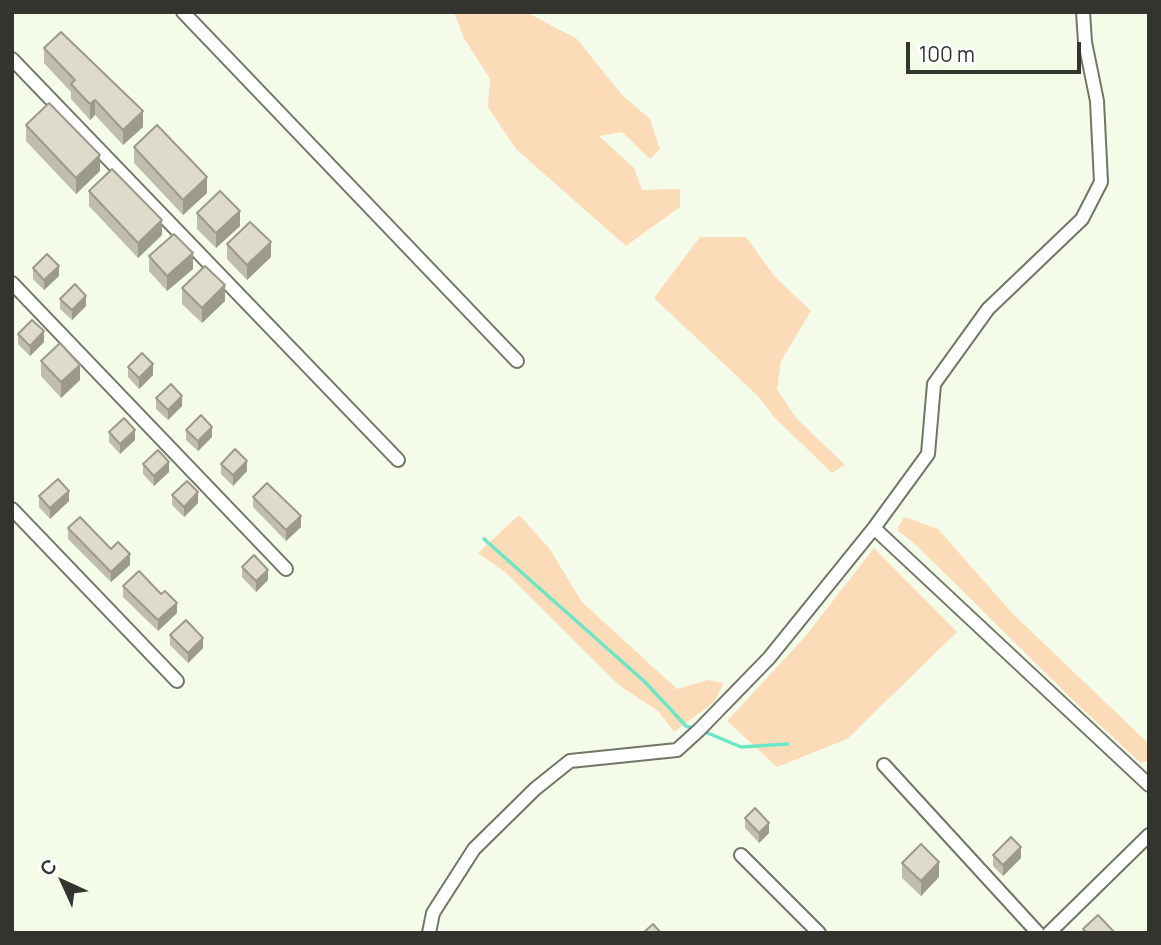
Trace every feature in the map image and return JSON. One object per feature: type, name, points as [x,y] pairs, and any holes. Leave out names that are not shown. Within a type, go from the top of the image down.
[{"type":"street","points":[[183,12],[517,361]]},
{"type":"street","points":[[429,933],[433,913],[474,849],[535,789],[570,761],[677,750],[769,658],[874,528],[928,454],[934,384],[988,309],[1082,219],[1101,182],[1097,101],[1085,42],[1083,12]]},
{"type":"street","points":[[12,59],[398,460]]},
{"type":"street","points":[[12,283],[286,569]]},
{"type":"street","points":[[12,509],[177,681]]},
{"type":"street","points":[[874,528],[1149,785]]},
{"type":"street","points":[[884,765],[1038,933]]},
{"type":"street","points":[[1049,933],[1149,835]]},
{"type":"street","points":[[741,855],[819,933]]},
{"type":"shaded area","points":[[454,12],[526,12],[577,39],[622,95],[650,119],[660,149],[650,159],[622,132],[599,136],[634,168],[642,190],[680,189],[680,207],[626,246],[516,149],[488,107],[490,79],[464,38]]},
{"type":"shaded area","points":[[700,237],[746,237],[775,277],[811,311],[781,361],[777,389],[796,418],[845,465],[832,473],[774,417],[758,396],[654,298]]},
{"type":"shaded area","points":[[519,515],[549,548],[582,602],[677,689],[708,680],[724,683],[714,702],[674,732],[658,711],[620,686],[505,572],[478,553]]},
{"type":"shaded area","points":[[904,517],[938,529],[1013,614],[1149,744],[1149,760],[1141,763],[1077,704],[914,543],[897,530]]},
{"type":"shaded area","points":[[874,548],[957,632],[847,739],[777,767],[727,721],[804,638]]},
{"type":"building","points":[[61,32],[143,111],[123,130],[95,100],[90,104],[83,97],[71,84],[75,80],[44,48]]},
{"type":"building","points":[[49,103],[100,155],[76,178],[26,125]]},
{"type":"building","points":[[157,125],[207,177],[183,200],[134,147]]},
{"type":"building","points":[[112,169],[162,220],[138,243],[89,191]]},
{"type":"building","points":[[220,191],[240,211],[216,233],[197,213]]},
{"type":"building","points":[[250,222],[271,242],[247,265],[227,244]]},
{"type":"building","points":[[174,234],[193,253],[167,276],[149,256]]},
{"type":"building","points":[[47,254],[59,266],[44,280],[33,268]]},
{"type":"building","points":[[205,266],[225,285],[202,308],[182,288]]},
{"type":"building","points":[[75,284],[86,296],[72,310],[60,299]]},
{"type":"building","points":[[32,320],[44,331],[30,346],[18,334]]},
{"type":"building","points":[[60,343],[80,365],[61,382],[41,361]]},
{"type":"building","points":[[142,353],[153,364],[139,378],[128,367]]},
{"type":"building","points":[[171,384],[182,396],[168,410],[156,398]]},
{"type":"building","points":[[201,415],[212,427],[198,441],[186,430]]},
{"type":"building","points":[[124,418],[135,430],[120,444],[109,432]]},
{"type":"building","points":[[235,449],[247,461],[233,475],[221,464]]},
{"type":"building","points":[[158,450],[169,462],[154,476],[143,464]]},
{"type":"building","points":[[58,479],[69,491],[50,508],[39,496]]},
{"type":"building","points":[[187,481],[198,492],[184,507],[172,495]]},
{"type":"building","points":[[267,483],[301,516],[286,530],[253,497]]},
{"type":"building","points":[[80,517],[111,549],[118,542],[130,554],[111,572],[68,528]]},
{"type":"building","points":[[254,555],[268,570],[256,581],[242,567]]},
{"type":"building","points":[[139,571],[161,594],[165,591],[177,603],[158,620],[123,586]]},
{"type":"building","points":[[186,620],[203,638],[188,653],[170,635]]},
{"type":"building","points":[[755,808],[769,823],[759,833],[745,818]]},
{"type":"building","points":[[1011,837],[1021,847],[1003,865],[993,855]]},
{"type":"building","points":[[921,844],[939,862],[921,881],[902,863]]},
{"type":"building","points":[[1098,915],[1115,933],[1087,933],[1083,929]]},
{"type":"building","points":[[653,924],[661,933],[643,933]]},
{"type":"waterway","points":[[484,539],[645,682],[686,726],[695,729]]},
{"type":"waterway","points":[[703,731],[741,747],[788,744]]}]
